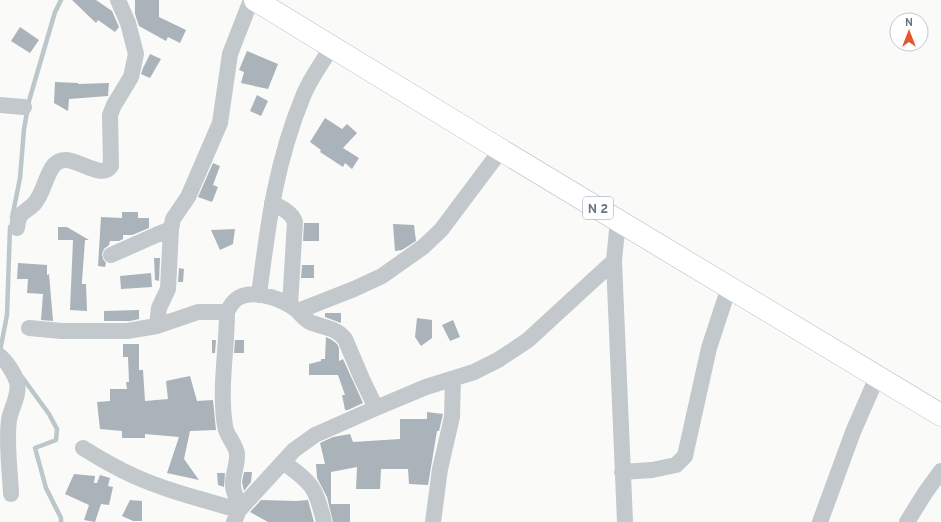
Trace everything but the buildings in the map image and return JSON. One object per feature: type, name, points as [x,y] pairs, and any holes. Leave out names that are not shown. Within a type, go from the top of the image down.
[{"type":"main road","name":"N 2","points":[[269,3],[332,46],[501,150],[941,415]]},
{"type":"street","points":[[17,228],[18,218],[24,211],[34,204],[53,166],[58,161],[67,159],[98,171],[105,171],[111,166],[110,115],[114,105],[131,77],[136,54],[128,23],[118,0]]},
{"type":"street","points":[[157,326],[159,308],[168,289],[171,229],[173,219],[188,198],[220,123],[230,54],[251,0]]},
{"type":"street","points":[[259,295],[264,248],[276,180],[286,142],[305,92],[332,46]]},
{"type":"street","points":[[0,105],[24,107]]},
{"type":"street","points":[[294,308],[328,300],[382,276],[423,247],[440,230],[501,150]]},
{"type":"street","points":[[272,203],[294,217],[294,308]]},
{"type":"street","points":[[618,220],[614,261],[625,522]]},
{"type":"street","points":[[111,255],[171,229]]},
{"type":"street","points":[[238,513],[294,450],[315,435],[426,387],[474,372],[498,360],[528,340],[614,261]]},
{"type":"street","points":[[622,472],[652,470],[676,465],[685,456],[709,348],[729,287]]},
{"type":"street","points":[[238,513],[233,490],[237,456],[236,450],[227,434],[225,426],[222,390],[227,312],[231,303],[239,297],[259,295],[274,298],[294,308],[309,321],[335,330],[341,334],[345,339],[376,408]]},
{"type":"street","points":[[30,328],[62,331],[127,331],[157,326],[198,312],[227,312]]},
{"type":"street","points":[[0,356],[11,369],[17,382],[17,393],[9,419],[8,439],[11,494]]},
{"type":"street","points":[[820,522],[853,432],[878,377]]},
{"type":"street","points":[[433,522],[440,469],[452,417],[453,379]]},
{"type":"street","points":[[83,448],[135,477],[238,513]]},
{"type":"street","points":[[283,462],[310,484],[317,496],[324,522]]},
{"type":"street","points":[[907,522],[941,471]]},
{"type":"waterway","points":[[12,218],[20,178],[24,129],[29,101],[55,12],[61,0]]},
{"type":"waterway","points":[[0,351],[7,315],[10,227]]},
{"type":"waterway","points":[[22,377],[49,414],[57,429],[56,440],[35,448],[46,488],[61,518],[61,522]]}]
